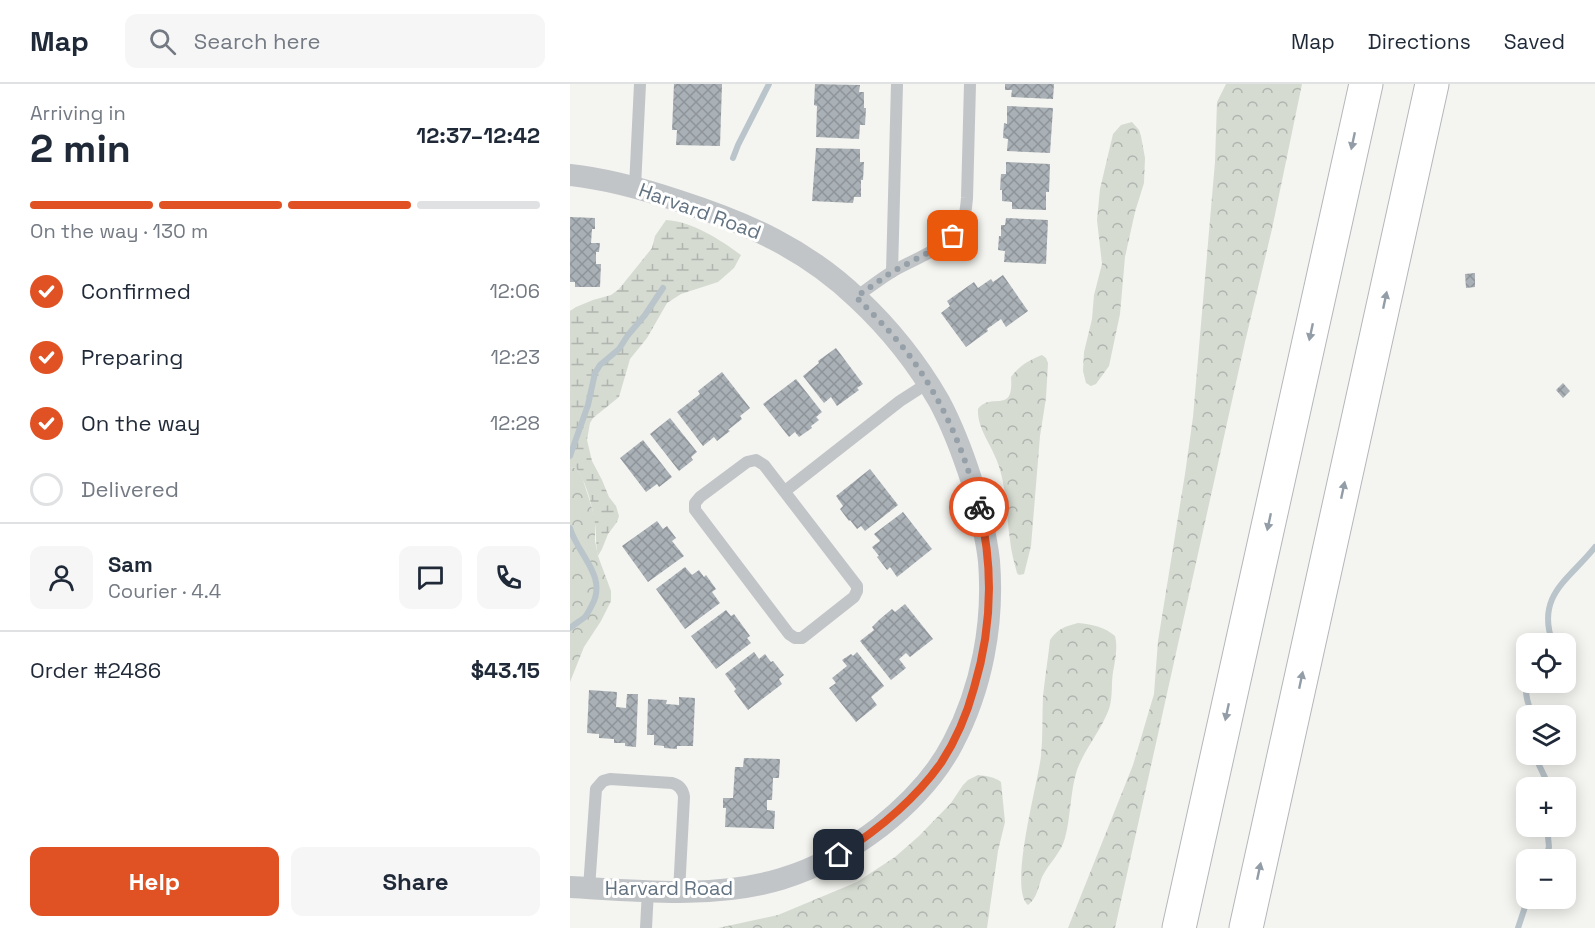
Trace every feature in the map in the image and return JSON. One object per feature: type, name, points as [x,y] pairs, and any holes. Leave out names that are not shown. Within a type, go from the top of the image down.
[{"type":"highway","points":[[1179,928],[1366,84]]},
{"type":"highway","points":[[1246,928],[1432,84]]},
{"type":"street","name":"Harvard Road","points":[[570,175],[591,177],[635,187],[724,216],[777,239],[807,258],[856,297],[901,346],[928,383],[954,432],[967,466],[984,528],[989,561],[990,594],[984,651],[969,705],[952,745],[930,777],[901,809],[858,843],[839,855],[800,873],[758,885],[720,891],[679,892],[579,888]]},
{"type":"lane","points":[[635,187],[639,84]]},
{"type":"lane","points":[[892,272],[897,84]]},
{"type":"lane","points":[[856,297],[892,272],[942,245],[960,228],[967,198],[970,84]]},
{"type":"lane","points":[[785,491],[900,401],[928,383]]},
{"type":"lane","points":[[754,460],[762,463],[785,491],[855,582],[857,588],[853,599],[800,639],[789,634],[695,508],[696,501],[700,497],[747,462],[754,460]]},
{"type":"lane","points":[[579,888],[596,792],[600,782],[610,779],[672,783],[682,790],[684,797],[679,892]]},
{"type":"lane","points":[[646,928],[648,890]]},
{"type":"green space","points":[[1226,84],[1302,84],[1272,229],[1115,928],[1068,928],[1133,765],[1154,694],[1158,641],[1193,417],[1215,162],[1217,102]]},
{"type":"green space","points":[[1132,122],[1141,136],[1145,158],[1144,183],[1125,257],[1120,314],[1109,366],[1096,384],[1091,386],[1086,383],[1083,371],[1094,295],[1102,264],[1097,220],[1100,189],[1113,134],[1121,125]]},
{"type":"green space","points":[[666,220],[695,228],[741,255],[734,268],[718,282],[681,294],[667,303],[647,338],[630,359],[619,397],[590,423],[587,440],[592,461],[619,516],[598,556],[595,523],[588,492],[576,468],[570,467],[570,311],[593,300],[611,295],[619,289],[652,248],[655,236]]},
{"type":"green space","points":[[1042,355],[1048,363],[1046,398],[1040,436],[1031,546],[1024,574],[1019,575],[1011,548],[1003,481],[980,423],[978,409],[989,402],[1006,400],[1014,373]]},
{"type":"green space","points":[[570,467],[576,468],[582,477],[591,505],[595,519],[598,556],[611,591],[611,601],[584,647],[570,682]]},
{"type":"green space","points":[[1078,623],[1098,626],[1115,636],[1116,650],[1110,704],[1106,717],[1077,770],[1063,843],[1028,905],[1023,895],[1021,879],[1026,835],[1041,756],[1043,696],[1050,640],[1062,629]]},
{"type":"green space","points":[[978,775],[1001,782],[1005,822],[998,851],[987,928],[718,928],[778,915],[857,882],[895,857],[919,836],[951,803],[963,785]]},
{"type":"building","points":[[674,84],[722,84],[720,146],[676,145],[677,130],[672,130]]},
{"type":"building","points":[[815,84],[860,85],[859,92],[864,92],[864,108],[866,108],[865,125],[860,125],[859,139],[816,137]]},
{"type":"building","points":[[1005,84],[1054,84],[1053,99],[1011,97],[1012,90],[1005,90]]},
{"type":"building","points":[[1007,106],[1053,108],[1050,153],[1007,151],[1008,139],[1003,138],[1004,123],[1007,124]]},
{"type":"building","points":[[816,148],[860,149],[860,162],[864,162],[861,197],[854,197],[853,203],[812,201]]},
{"type":"building","points":[[1006,162],[1050,164],[1046,210],[1012,209],[1012,202],[1002,201],[1001,174],[1006,174]]},
{"type":"building","points":[[570,217],[595,218],[591,243],[600,243],[599,252],[596,252],[596,264],[601,264],[600,287],[575,287],[575,282],[570,282]]},
{"type":"building","points":[[1006,218],[1048,220],[1046,264],[1004,262],[1005,251],[998,250],[1001,225],[1005,225]]},
{"type":"building","points":[[1475,273],[1475,287],[1466,288],[1465,274]]},
{"type":"building","points":[[1003,275],[1028,311],[1006,327],[1001,319],[966,347],[941,313],[950,306],[947,301],[974,282],[978,288],[991,279],[993,282]]},
{"type":"building","points":[[836,348],[863,384],[857,388],[859,390],[837,406],[831,397],[824,403],[803,376]]},
{"type":"building","points":[[722,372],[750,408],[740,416],[742,419],[728,430],[730,431],[717,441],[714,437],[703,446],[677,412],[700,394],[698,391]]},
{"type":"building","points":[[796,379],[822,412],[816,417],[819,420],[811,426],[812,428],[799,437],[795,432],[789,437],[763,404]]},
{"type":"building","points":[[1563,383],[1570,391],[1563,398],[1556,390]]},
{"type":"building","points":[[670,418],[697,452],[691,457],[693,460],[679,471],[650,434]]},
{"type":"building","points":[[643,440],[672,477],[659,487],[657,484],[646,492],[620,458]]},
{"type":"building","points":[[870,469],[898,505],[865,531],[861,526],[857,529],[849,521],[840,509],[843,506],[836,496]]},
{"type":"building","points":[[903,512],[932,549],[897,577],[890,567],[887,570],[872,547],[880,541],[874,534]]},
{"type":"building","points":[[657,521],[663,529],[667,526],[676,538],[672,541],[684,556],[648,582],[622,546]]},
{"type":"building","points":[[685,567],[692,575],[699,570],[704,577],[706,575],[716,589],[712,592],[720,603],[685,629],[656,589]]},
{"type":"building","points":[[905,604],[933,639],[910,657],[906,653],[899,659],[906,668],[891,680],[860,641],[874,630],[872,627],[892,609],[895,612]]},
{"type":"building","points":[[726,610],[731,616],[734,614],[750,636],[747,638],[751,643],[716,669],[691,636]]},
{"type":"building","points":[[754,652],[759,659],[765,654],[784,675],[779,679],[782,684],[748,710],[725,674]]},
{"type":"building","points":[[857,652],[884,686],[871,697],[877,705],[856,722],[829,688],[836,683],[832,678],[847,666],[842,660]]},
{"type":"building","points":[[589,690],[617,692],[616,707],[626,708],[627,694],[638,694],[636,747],[625,746],[625,743],[614,743],[614,739],[599,738],[599,734],[587,733]]},
{"type":"building","points":[[679,697],[695,698],[693,746],[677,746],[677,749],[654,745],[654,735],[647,735],[648,699],[667,700],[666,704],[679,705]]},
{"type":"building","points":[[744,758],[780,759],[779,778],[773,778],[772,800],[767,800],[767,810],[775,811],[774,829],[725,827],[726,808],[723,808],[723,798],[733,798],[735,767],[743,767]]},
{"type":"waterway","points":[[733,158],[769,84]]},
{"type":"waterway","points":[[570,456],[588,405],[595,373],[600,365],[619,349],[663,288]]},
{"type":"waterway","points":[[570,528],[590,565],[596,584],[596,594],[588,612],[570,628]]},
{"type":"waterway","points":[[1550,633],[1548,613],[1552,600],[1566,579],[1595,547]]},
{"type":"waterway","points":[[1526,693],[1528,705]]},
{"type":"waterway","points":[[1539,765],[1545,777]]},
{"type":"waterway","points":[[1548,837],[1548,849]]},
{"type":"waterway","points":[[1518,928],[1524,909]]},
{"type":"way so far","points":[[953,236],[942,245],[892,272],[856,297],[908,354],[928,383],[954,432],[979,507]]},
{"type":"route","points":[[839,855],[888,820],[916,794],[941,763],[960,729],[978,676],[988,622],[989,561],[979,507]]}]
